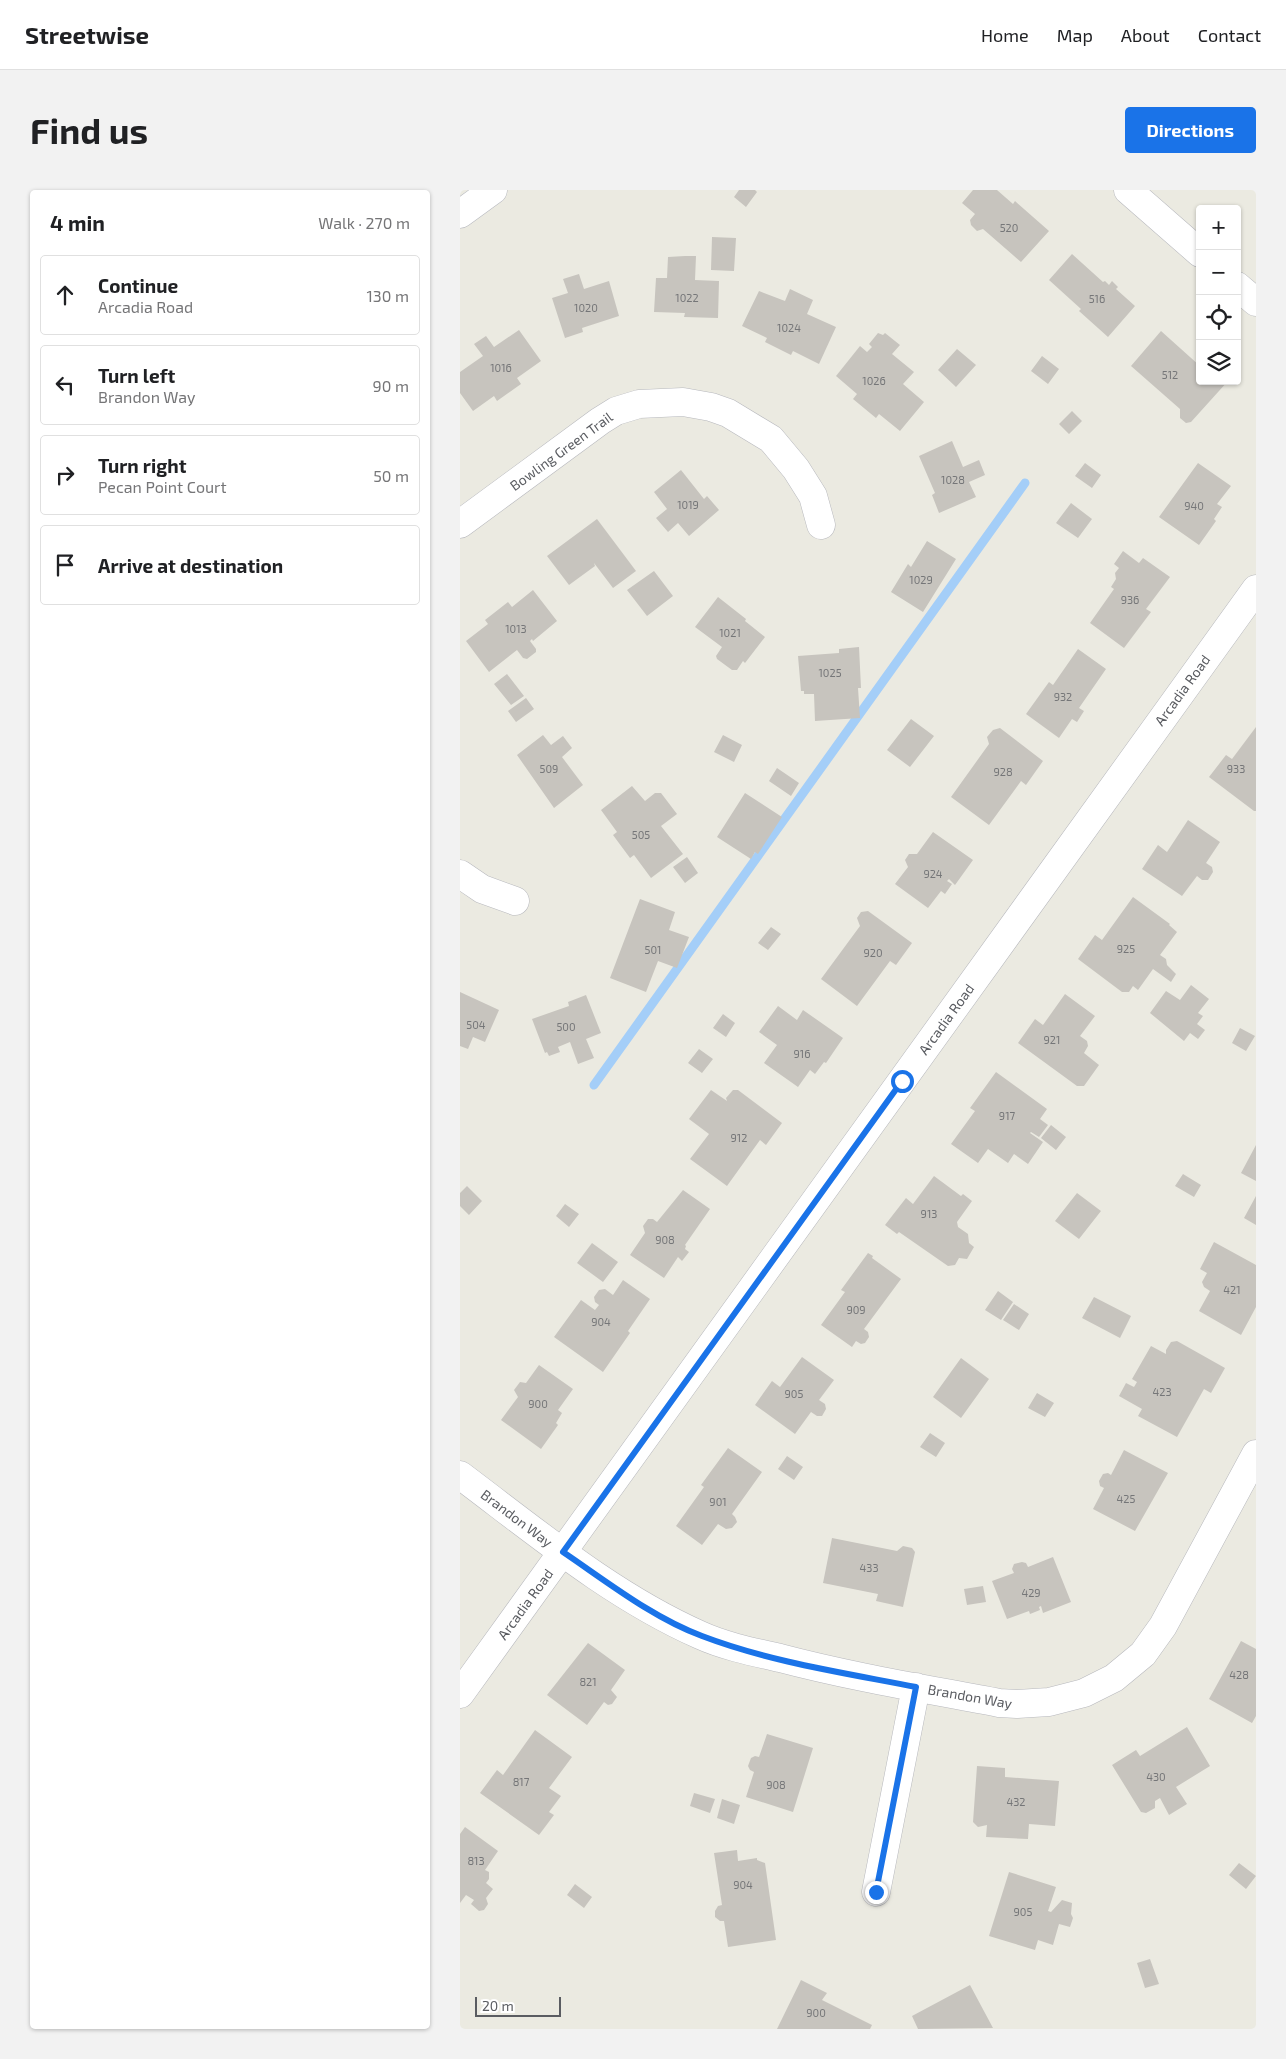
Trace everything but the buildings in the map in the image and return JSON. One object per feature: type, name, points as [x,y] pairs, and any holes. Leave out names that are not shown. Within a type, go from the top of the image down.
[{"type":"street","points":[[460,214],[493,190]]},
{"type":"street","points":[[1128,190],[1197,250]]},
{"type":"street","points":[[1241,289],[1256,302]]},
{"type":"street","name":"Bowling Green Trail","points":[[460,524],[600,421],[616,412],[639,404],[682,402],[712,407],[728,413],[771,440],[796,469],[813,496],[821,525]]},
{"type":"street","name":"Arcadia Road","points":[[460,1694],[1256,588]]},
{"type":"street","points":[[460,874],[482,889],[515,901]]},
{"type":"street","name":"Brandon Way","points":[[460,1475],[563,1552],[643,1606],[701,1636],[807,1665],[916,1687],[1017,1704],[1049,1702],[1084,1693],[1114,1678],[1143,1654],[1163,1626],[1256,1454]]},
{"type":"street","points":[[876,1892],[916,1687]]},
{"type":"waterway","points":[[594,1085],[1025,483]]},
{"type":"route","points":[[876,1892],[916,1687],[807,1665],[701,1636],[643,1606],[563,1552],[902,1081]]}]
